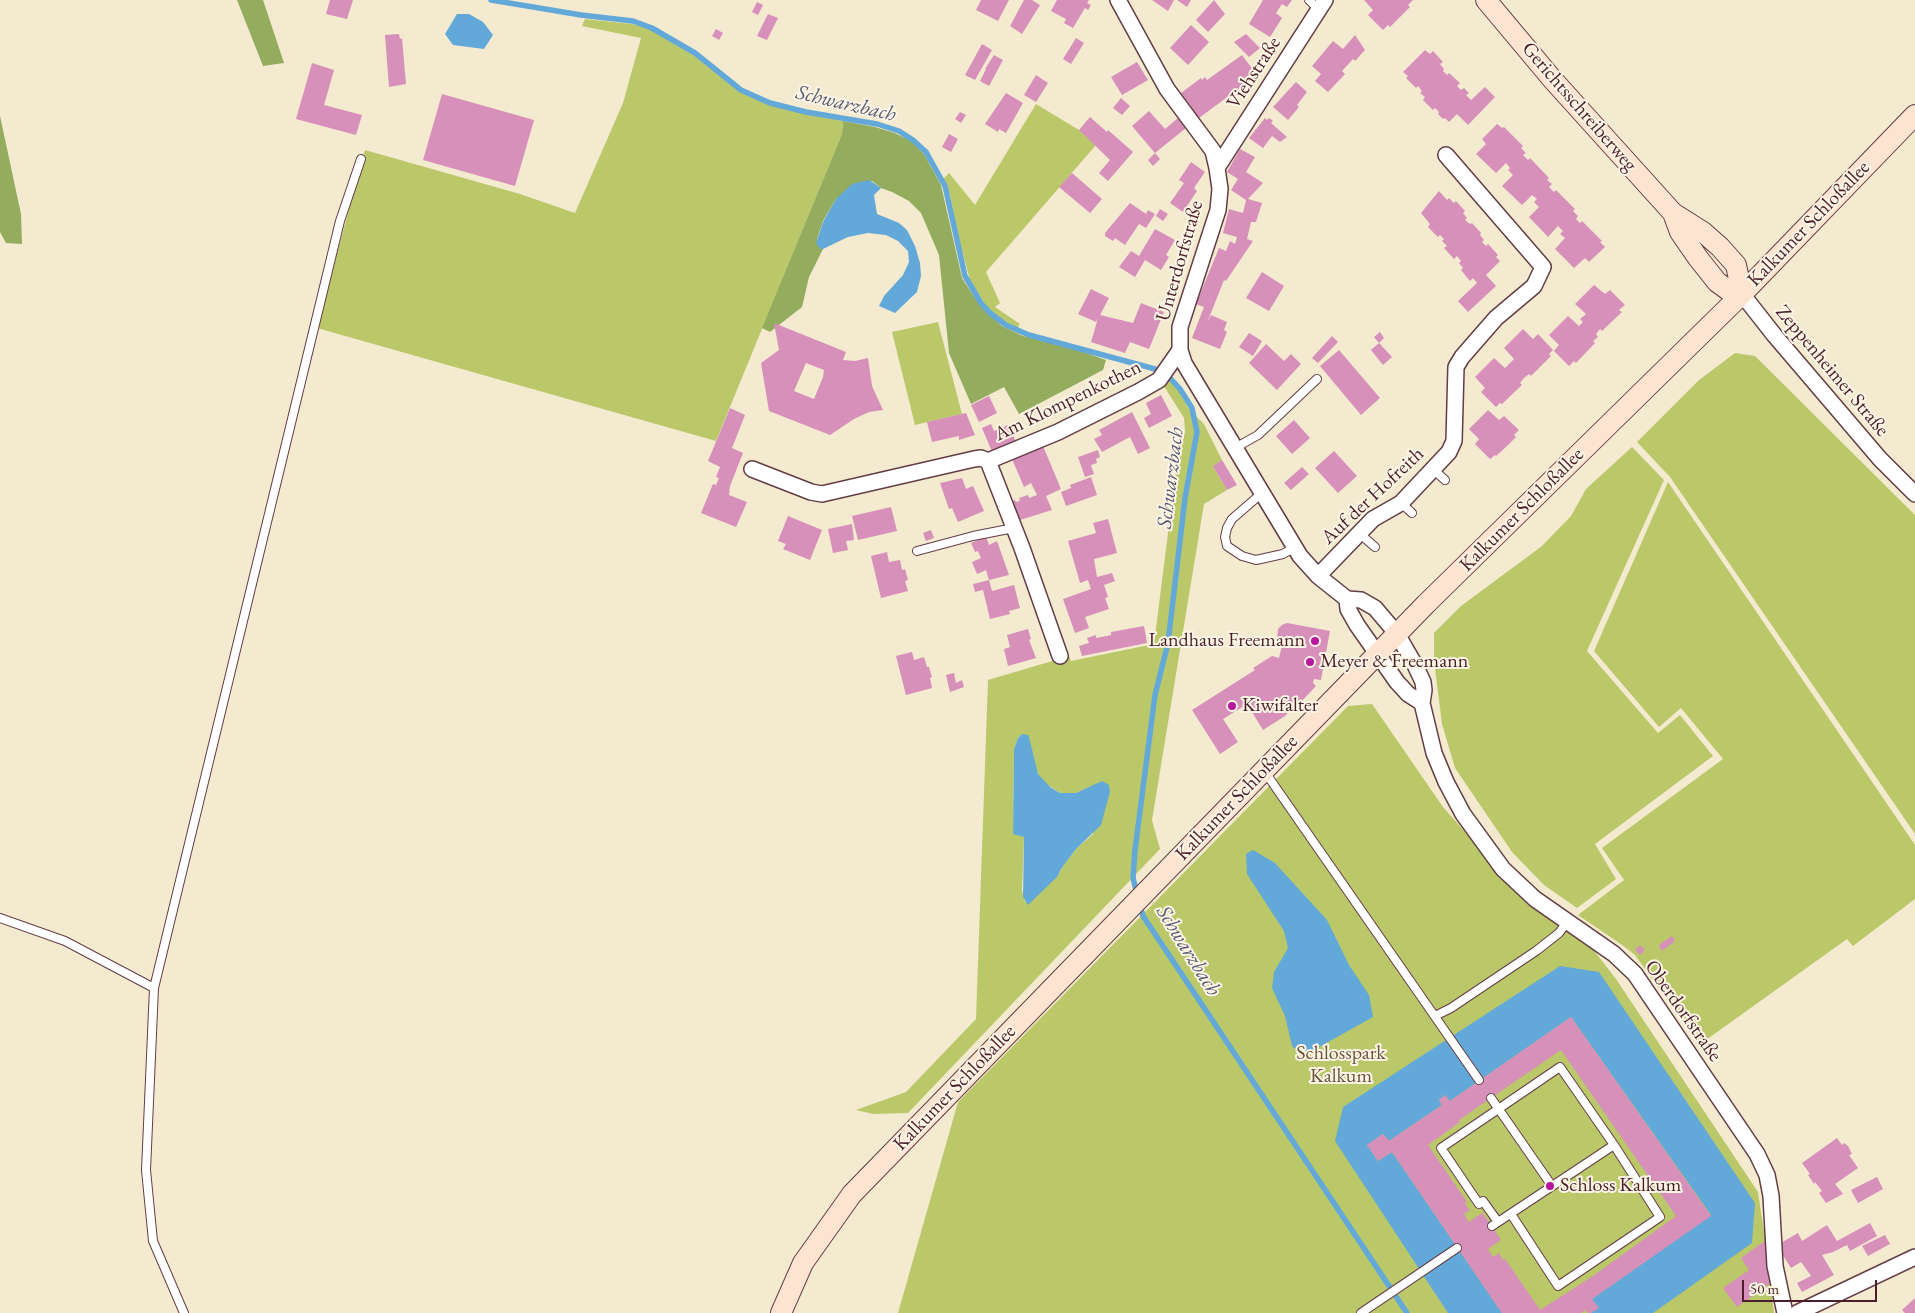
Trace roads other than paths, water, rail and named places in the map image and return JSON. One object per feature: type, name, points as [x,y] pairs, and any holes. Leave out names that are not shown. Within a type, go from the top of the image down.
[{"type":"main road","name":"Gerichtsschreiberweg","points":[[1486,0],[1553,80],[1673,214],[1702,232],[1726,253],[1736,265],[1742,294]]},
{"type":"main road","name":"Kalkumer Schloßallee","points":[[781,1313],[803,1263],[852,1194],[1378,653],[1742,294],[1915,115]]},
{"type":"street","name":"Unterdorfstraße","points":[[1118,0],[1168,89],[1213,151],[1218,168],[1220,189],[1218,210],[1180,327],[1180,350],[1184,363],[1295,547],[1318,576],[1346,599],[1361,600],[1375,608],[1397,634]]},
{"type":"street","name":"Viehstraße","points":[[1218,168],[1317,3]]},
{"type":"street","name":"Auf der Hofreith","points":[[1318,576],[1373,519],[1406,508],[1433,469],[1449,452],[1454,441],[1456,368],[1462,357],[1496,318],[1534,286],[1543,267],[1446,155]]},
{"type":"street","name":"Zeppenheimer Straße","points":[[1742,294],[1775,336],[1880,459],[1915,494]]},
{"type":"street","name":"Am Klompenkothen","points":[[988,461],[1058,432],[1138,392],[1162,375],[1180,350]]},
{"type":"street","name":"Am Klompenkothen","points":[[752,469],[811,492],[822,494],[974,459],[981,458],[988,461],[1060,656]]},
{"type":"street","name":"Unterdorfstraße","points":[[1346,599],[1348,609],[1357,625],[1378,653]]},
{"type":"street","name":"Oberdorfstraße","points":[[1397,634],[1423,682],[1422,703],[1434,752],[1446,782],[1463,814],[1503,869],[1535,899],[1614,954],[1635,974],[1756,1154],[1767,1175],[1771,1196],[1775,1266],[1785,1313]]},
{"type":"street","points":[[1378,653],[1408,694],[1422,703]]},
{"type":"street","points":[[1797,1313],[1914,1261]]},
{"type":"lane","points":[[184,1313],[153,1242],[146,1170],[154,988],[340,221],[361,159]]},
{"type":"lane","points":[[1235,448],[1258,435],[1317,379]]},
{"type":"lane","points":[[1433,469],[1445,480]]},
{"type":"lane","points":[[1262,494],[1232,519],[1224,537],[1228,546],[1234,552],[1256,560],[1283,554],[1295,547]]},
{"type":"lane","points":[[917,552],[973,536],[1014,528]]},
{"type":"lane","points":[[1359,533],[1374,547]]},
{"type":"lane","points":[[1264,770],[1479,1080]]},
{"type":"lane","points":[[0,918],[65,941],[154,988]]},
{"type":"lane","points":[[1435,1016],[1451,1008],[1536,951],[1559,933],[1567,922]]},
{"type":"lane","points":[[1511,1214],[1558,1286],[1660,1217],[1614,1145],[1560,1067],[1442,1148],[1479,1204],[1483,1201],[1495,1224],[1614,1145]]},
{"type":"lane","points":[[1491,1098],[1552,1186]]},
{"type":"lane","points":[[1361,1313],[1457,1248]]},
{"type":"water","points":[[457,14],[469,14],[483,22],[493,35],[484,49],[453,45],[445,34]]},
{"type":"water","points":[[869,180],[881,188],[874,195],[877,214],[899,223],[907,230],[915,246],[920,263],[921,276],[917,292],[895,313],[879,306],[884,296],[903,275],[909,262],[908,251],[898,241],[886,235],[868,233],[848,237],[823,249],[820,249],[816,243],[823,222],[836,199],[852,184]]},
{"type":"water","points":[[1022,734],[1028,735],[1038,774],[1050,787],[1060,793],[1076,793],[1102,781],[1109,785],[1110,792],[1101,825],[1076,849],[1058,876],[1028,905],[1023,897],[1024,837],[1013,834],[1014,749],[1018,738]]},
{"type":"water","points":[[1253,850],[1275,863],[1327,920],[1349,965],[1369,995],[1373,1017],[1303,1056],[1292,1046],[1285,1016],[1272,988],[1274,972],[1288,948],[1284,931],[1247,874],[1246,854]]},
{"type":"water","points":[[1560,966],[1599,972],[1755,1203],[1752,1243],[1653,1313],[1591,1313],[1598,1308],[1592,1299],[1711,1215],[1571,1017],[1450,1101],[1445,1095],[1439,1100],[1442,1105],[1389,1141],[1383,1134],[1367,1145],[1378,1161],[1392,1152],[1502,1313],[1448,1313],[1335,1141],[1343,1107]]},
{"type":"waterway","name":"Schwarzbach","points":[[491,0],[581,15],[633,21],[652,28],[695,53],[741,90],[770,103],[806,112],[877,124],[899,131],[926,152],[945,186],[965,276],[981,303],[990,313],[1006,325],[1029,335],[1155,369],[1170,378],[1180,389],[1192,408],[1197,432],[1185,498],[1168,643],[1155,695],[1135,850],[1133,878],[1137,894]]},
{"type":"waterway","name":"Schwarzbach","points":[[1140,905],[1143,916],[1407,1313]]},
{"type":"place","name":"Landhaus Freemann","points":[[1315,641]]},
{"type":"place","name":"Meyer & Freemann","points":[[1310,662]]},
{"type":"place","name":"Kiwifalter","points":[[1232,706]]},
{"type":"place","name":"Schloss Kalkum","points":[[1550,1186]]},
{"type":"park label","name":"Schlosspark Kalkum","points":[[1341,1066]]}]
